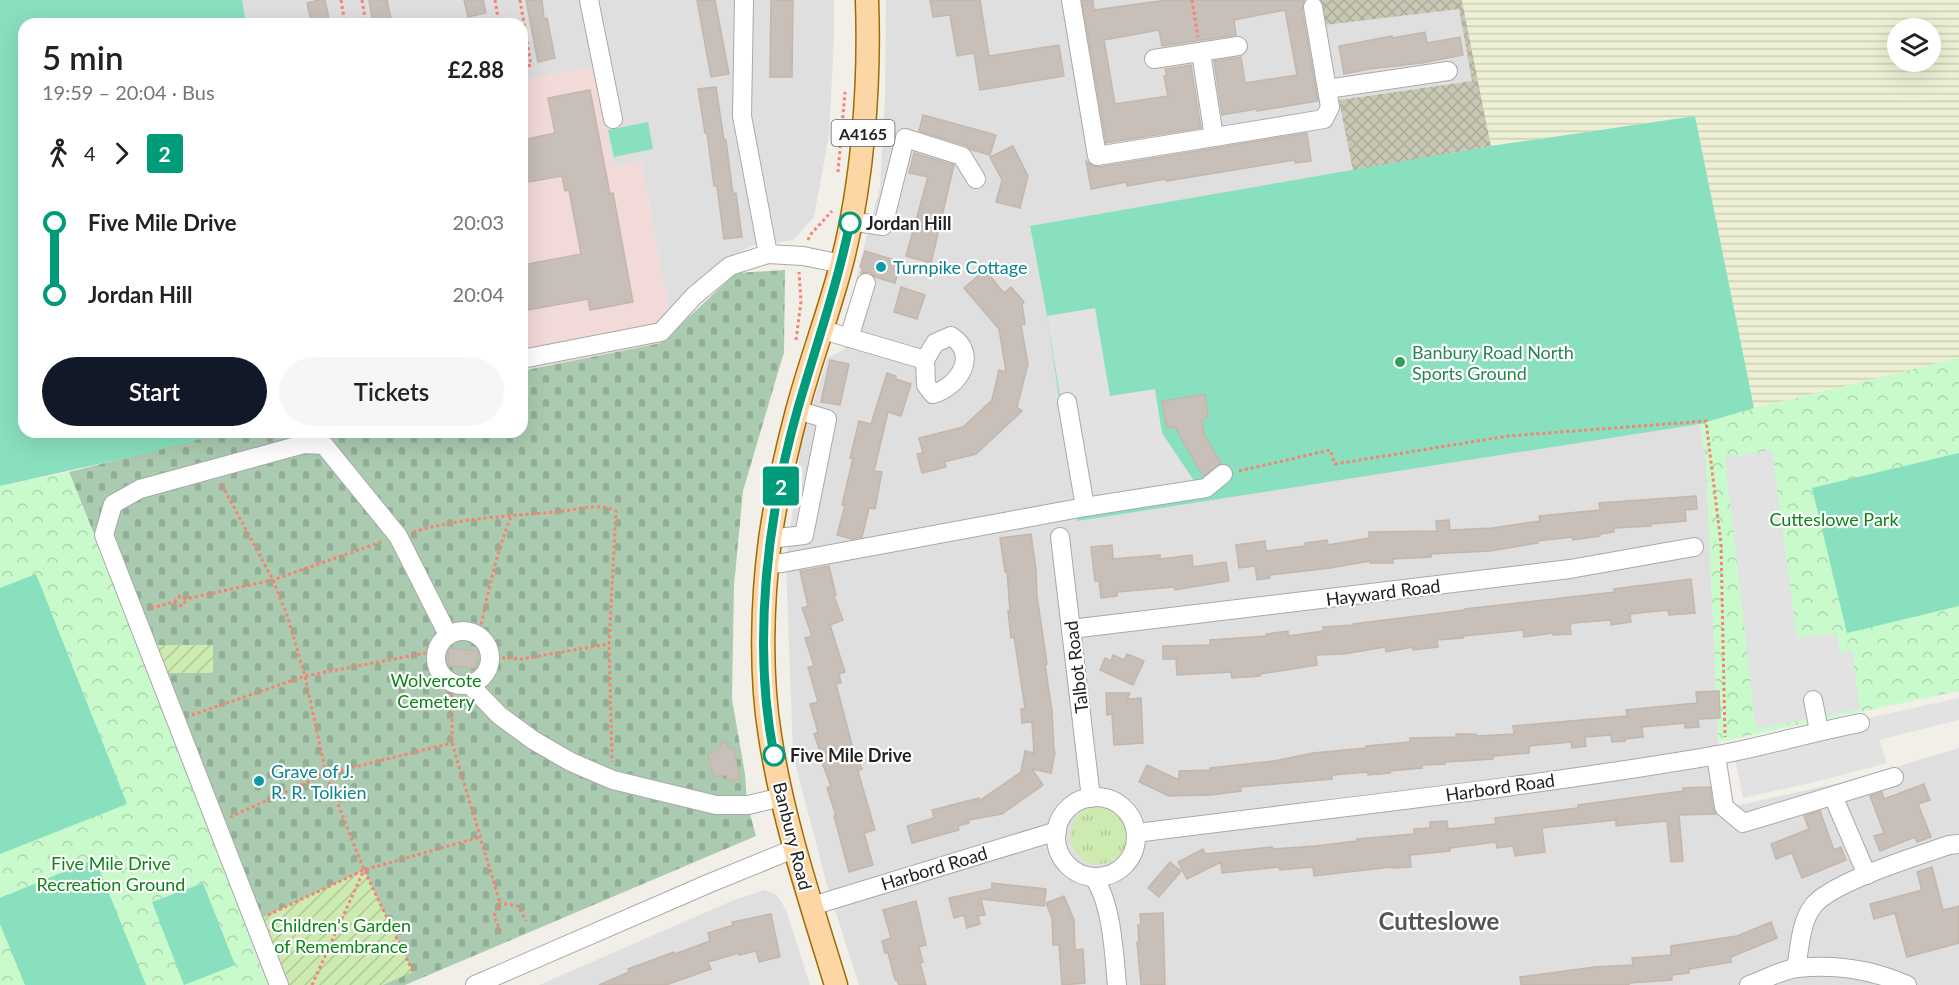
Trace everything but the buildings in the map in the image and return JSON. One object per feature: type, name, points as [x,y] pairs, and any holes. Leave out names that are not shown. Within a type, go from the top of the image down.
[{"type":"main road","name":"Banbury Road","points":[[836,985],[782,797],[770,734],[763,650],[770,539],[798,410],[842,264],[843,215],[862,147],[868,42],[867,0]]},
{"type":"street","points":[[589,0],[613,119]]},
{"type":"street","points":[[744,0],[741,116],[768,254]]},
{"type":"street","points":[[1071,0],[1097,156],[1324,119],[1330,106],[1313,7]]},
{"type":"street","points":[[1154,59],[1238,46]]},
{"type":"street","points":[[1201,53],[1214,137]]},
{"type":"street","points":[[1327,89],[1448,71]]},
{"type":"street","points":[[843,215],[883,226],[905,138],[962,156],[976,179]]},
{"type":"street","points":[[528,358],[661,332],[694,296],[730,266],[768,254],[803,256],[842,264]]},
{"type":"street","points":[[849,338],[866,283]]},
{"type":"street","points":[[822,330],[925,360]]},
{"type":"street","points":[[1067,402],[1085,507]]},
{"type":"street","points":[[770,539],[804,535],[827,419],[798,410]]},
{"type":"street","points":[[279,985],[104,535],[113,504],[140,489],[304,444],[324,445],[398,536],[448,635]]},
{"type":"street","points":[[768,564],[1085,507],[1206,489],[1223,474]]},
{"type":"street","name":"Talbot Road","points":[[1060,537],[1091,798]]},
{"type":"street","name":"Hayward Road","points":[[1071,629],[1570,569],[1694,547]]},
{"type":"street","points":[[461,684],[484,676],[489,668],[490,657],[487,645],[479,636],[466,631],[457,631],[440,642],[435,662],[444,679],[461,684],[533,740],[571,762],[613,780],[716,805],[748,805],[782,797]]},
{"type":"street","points":[[1813,700],[1819,730]]},
{"type":"street","name":"Harbord Road","points":[[1137,833],[1516,785],[1722,754],[1819,730],[1860,723]]},
{"type":"street","points":[[1722,754],[1724,807],[1743,823],[1894,777]]},
{"type":"street","points":[[1833,796],[1867,875]]},
{"type":"street","points":[[1091,798],[1109,799],[1121,805],[1130,815],[1137,833],[1134,852],[1125,866],[1113,874],[1094,878],[1079,874],[1068,865],[1058,848],[1057,831],[1067,810],[1078,802],[1091,798]]},
{"type":"street","name":"Harbord Road","points":[[812,906],[1057,831]]},
{"type":"street","points":[[1796,968],[1804,922],[1814,905],[1831,890],[1949,845],[1959,844]]},
{"type":"street","points":[[475,985],[710,883],[796,849]]},
{"type":"street","points":[[1094,878],[1100,886],[1110,925],[1117,985]]},
{"type":"street","points":[[1749,985],[1796,968],[1842,968],[1884,975],[1907,985]]},
{"type":"path","points":[[341,0],[344,18]]},
{"type":"path","points":[[362,0],[365,18]]},
{"type":"path","points":[[495,0],[498,18]]},
{"type":"path","points":[[520,0],[523,18]]},
{"type":"path","points":[[1192,0],[1201,53]]},
{"type":"path","points":[[528,47],[531,65],[528,66]]},
{"type":"path","points":[[838,172],[845,89]]},
{"type":"path","points":[[810,235],[843,215]]},
{"type":"path","points":[[798,272],[801,302]]},
{"type":"path","points":[[1223,474],[1330,450],[1335,464],[1508,436],[1706,421],[1721,544],[1725,734],[1722,754]]},
{"type":"path","points":[[214,470],[273,580],[287,615],[304,676],[326,774],[364,870],[413,972]]},
{"type":"path","points":[[135,613],[174,602],[180,596],[186,599],[273,580],[432,526],[513,514],[558,512],[605,506],[616,511],[609,644],[613,780]]},
{"type":"path","points":[[479,636],[503,540],[513,514]]},
{"type":"path","points":[[174,602],[182,606],[186,599]]},
{"type":"path","points":[[490,657],[521,659],[609,644]]},
{"type":"path","points":[[176,720],[304,676],[436,651]]},
{"type":"path","points":[[461,684],[452,743],[500,903],[494,916],[501,932]]},
{"type":"path","points":[[216,823],[326,774],[452,743]]},
{"type":"path","points":[[255,921],[364,870],[480,837]]},
{"type":"path","points":[[312,985],[364,870]]},
{"type":"path","points":[[500,903],[518,906],[526,921]]},
{"type":"shaded area","points":[[242,0],[834,0],[829,135],[814,217],[793,240],[752,246],[731,256],[669,313],[641,161],[613,167],[594,67],[528,80],[528,18],[245,18]]},
{"type":"shaded area","points":[[886,0],[1320,0],[1325,25],[1459,8],[1472,81],[1340,100],[1353,171],[1030,227],[1047,316],[1077,520],[1700,424],[1706,458],[1718,742],[1735,806],[1852,780],[1959,748],[1959,985],[859,985],[827,885],[793,755],[786,562],[801,444],[827,358],[845,349],[849,323],[846,315],[850,311],[860,262],[880,187],[885,99]]},
{"type":"shaded area","points":[[1320,0],[1462,0],[1491,146],[1353,171],[1339,100],[1472,81],[1459,9],[1325,25]]},
{"type":"shaded area","points":[[1462,0],[1959,0],[1959,358],[1754,408],[1695,116],[1491,146]]},
{"type":"shaded area","points":[[594,67],[613,167],[641,161],[669,313],[662,343],[528,370],[528,80]]},
{"type":"shaded area","points":[[1095,308],[1110,396],[1155,389],[1162,433],[1197,485],[1078,506],[1047,316]]},
{"type":"shaded area","points":[[1772,450],[1797,638],[1837,633],[1840,653],[1852,650],[1860,709],[1756,729],[1725,458]]},
{"type":"shaded area","points":[[1959,698],[1959,720],[1879,740],[1887,763],[1743,798],[1733,748]]},
{"type":"shaded area","points":[[765,890],[777,895],[786,910],[810,985],[539,985],[734,900]]},
{"type":"green space","points":[[0,0],[242,0],[245,18],[18,18],[18,438],[204,438],[148,453],[0,486]]},
{"type":"green space","name":"Banbury Road North Sports Ground","points":[[1695,116],[1754,408],[1700,424],[1077,521],[1047,316],[1030,226],[1491,146]]},
{"type":"green space","points":[[648,122],[653,149],[614,157],[608,130]]},
{"type":"green space","name":"Wolvercote Cemetery","points":[[785,270],[784,352],[743,491],[734,585],[732,699],[745,774],[747,803],[756,836],[405,985],[275,985],[69,472],[202,438],[528,438],[528,370],[661,343],[736,273]]},
{"type":"green space","name":"Cutteslowe Park","points":[[1959,358],[1959,691],[1718,742],[1706,458],[1700,424],[1754,408]]},
{"type":"green space","points":[[1959,453],[1959,606],[1847,633],[1812,488]]},
{"type":"green space","name":"Five Mile Drive Recreation Ground","points":[[69,472],[275,985],[0,985],[0,486]]},
{"type":"green space","points":[[36,574],[127,804],[0,854],[0,588]]},
{"type":"green space","points":[[152,645],[213,645],[213,673],[162,673]]},
{"type":"green space","points":[[1093,806],[1105,806],[1120,814],[1128,829],[1128,841],[1120,856],[1105,864],[1093,864],[1078,856],[1070,841],[1070,829],[1078,814]]},
{"type":"green space","points":[[95,859],[146,985],[25,985],[0,924],[0,898]]},
{"type":"green space","name":"Children's Garden of Remembrance","points":[[364,870],[413,972],[383,985],[279,985],[255,921]]},
{"type":"green space","points":[[203,883],[235,965],[184,985],[152,902]]},
{"type":"bus line","name":"2","points":[[774,755],[763,650],[770,539],[798,410],[842,264],[850,223]]},
{"type":"place","name":"Jordan Hill","points":[[850,223]]},
{"type":"place","name":"Turnpike Cottage","points":[[881,267]]},
{"type":"place","name":"Banbury Road North Sports Ground","points":[[1400,362]]},
{"type":"place","name":"Five Mile Drive","points":[[774,755]]},
{"type":"place","name":"Grave of J. R. R. Tolkien","points":[[259,781]]},
{"type":"district","name":"Cutteslowe","points":[[1439,920]]}]
